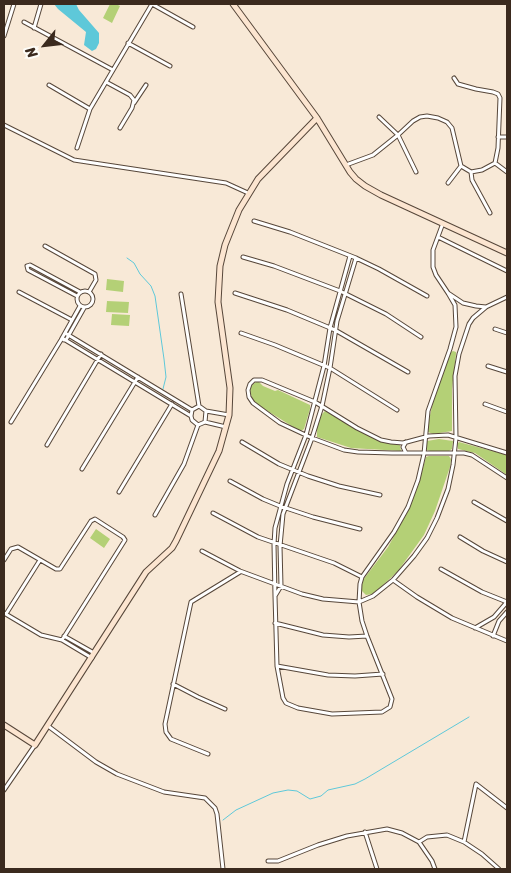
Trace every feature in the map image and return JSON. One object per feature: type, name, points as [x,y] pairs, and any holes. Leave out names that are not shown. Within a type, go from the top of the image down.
[{"type":"street","points":[[4,36],[14,4]]},
{"type":"street","points":[[34,28],[40,4]]},
{"type":"street","points":[[77,148],[90,109],[152,4],[193,27]]},
{"type":"street","points":[[233,4],[318,118],[356,179],[364,186],[507,253]]},
{"type":"street","points":[[24,22],[113,70]]},
{"type":"street","points":[[128,43],[170,66]]},
{"type":"street","points":[[454,78],[458,84],[498,94],[500,98],[495,163]]},
{"type":"street","points":[[106,82],[132,97],[138,97]]},
{"type":"street","points":[[49,85],[90,109]]},
{"type":"street","points":[[120,128],[146,85]]},
{"type":"street","points":[[132,97],[134,103]]},
{"type":"street","points":[[346,165],[373,155],[413,121],[427,116],[447,122],[452,128],[461,166],[472,172],[482,170],[495,163]]},
{"type":"street","points":[[379,117],[398,135],[416,172]]},
{"type":"street","points":[[4,790],[48,726],[146,572],[172,548],[210,472],[219,451],[229,415],[230,388],[218,314],[220,266],[225,245],[232,225],[248,193],[264,173],[318,118]]},
{"type":"street","points":[[4,125],[74,160],[226,183],[248,193]]},
{"type":"street","points":[[498,137],[507,137]]},
{"type":"street","points":[[495,163],[507,172]]},
{"type":"street","points":[[448,183],[461,166]]},
{"type":"street","points":[[472,172],[472,180],[490,213]]},
{"type":"street","points":[[254,221],[290,232],[356,258],[427,296]]},
{"type":"street","points":[[350,256],[330,328],[324,366],[306,435],[280,506],[275,528],[274,544],[275,623],[278,666],[283,698],[286,703],[298,708],[332,714],[388,710],[392,705],[392,699],[362,621],[359,602],[360,584],[362,577],[394,532],[408,507],[418,480],[424,454],[426,421],[431,399],[452,344],[456,312],[454,302],[436,275],[433,267],[433,250],[444,223]]},
{"type":"street","points":[[438,237],[507,271]]},
{"type":"street","points":[[46,246],[94,274],[96,280],[89,292]]},
{"type":"street","points":[[243,257],[274,266],[340,291],[386,314],[422,337]]},
{"type":"street","points":[[276,596],[281,586],[280,546],[285,508],[312,438],[322,406],[335,330],[356,258]]},
{"type":"street","points":[[67,334],[72,320],[82,307],[90,306],[93,300],[92,294],[80,292],[27,266],[28,270],[77,296]]},
{"type":"street","points":[[19,292],[72,320]]},
{"type":"street","points":[[80,292],[77,296],[77,301],[82,307]]},
{"type":"street","points":[[448,293],[463,303],[486,307]]},
{"type":"street","points":[[181,294],[199,406],[206,412],[229,415]]},
{"type":"street","points":[[235,294],[287,310],[335,330],[408,372]]},
{"type":"street","points":[[202,551],[240,571],[323,599],[359,602],[373,596],[393,580],[427,538],[448,489],[456,438],[455,376],[459,354],[469,324],[486,307],[507,297]]},
{"type":"street","points":[[10,422],[67,334],[82,307]]},
{"type":"street","points":[[495,329],[507,333]]},
{"type":"street","points":[[241,333],[330,368],[397,410]]},
{"type":"street","points":[[67,334],[192,410]]},
{"type":"street","points":[[63,339],[191,416],[192,420],[198,425]]},
{"type":"street","points":[[452,344],[456,346],[462,345]]},
{"type":"street","points":[[450,349],[455,349],[459,354]]},
{"type":"street","points":[[47,445],[101,354]]},
{"type":"street","points":[[488,366],[507,372]]},
{"type":"street","points":[[82,469],[138,377]]},
{"type":"street","points":[[507,453],[448,435],[424,437],[407,442],[381,440],[315,402],[262,380],[254,380],[248,390],[252,403],[280,423],[344,450],[406,454],[455,452],[472,454],[507,478]]},
{"type":"street","points":[[119,492],[172,404]]},
{"type":"street","points":[[485,404],[507,412]]},
{"type":"street","points":[[192,410],[199,406]]},
{"type":"street","points":[[191,416],[192,410]]},
{"type":"street","points":[[205,422],[206,412]]},
{"type":"street","points":[[155,516],[184,464],[198,425],[205,422],[226,427]]},
{"type":"street","points":[[242,442],[298,472],[339,486],[380,495]]},
{"type":"street","points":[[406,454],[403,447],[407,442]]},
{"type":"street","points":[[230,480],[264,499],[285,508],[360,529]]},
{"type":"street","points":[[474,502],[507,521]]},
{"type":"street","points":[[212,513],[236,527],[274,544],[334,563],[362,577]]},
{"type":"street","points":[[4,560],[11,549],[16,547],[56,569],[62,568],[93,520],[97,520],[125,538],[62,640]]},
{"type":"street","points":[[460,537],[483,551],[507,562]]},
{"type":"street","points":[[40,560],[5,614],[42,634],[62,640],[93,655]]},
{"type":"street","points":[[441,569],[507,602],[494,618],[474,628]]},
{"type":"street","points":[[208,754],[171,739],[166,732],[165,724],[191,602],[240,571]]},
{"type":"street","points":[[393,580],[435,608],[474,628],[507,641]]},
{"type":"street","points":[[493,636],[499,621],[507,612]]},
{"type":"street","points":[[275,623],[323,635],[367,636]]},
{"type":"street","points":[[64,636],[93,655]]},
{"type":"street","points":[[278,666],[328,675],[383,674]]},
{"type":"street","points":[[174,684],[198,698],[225,709]]},
{"type":"street","points":[[4,725],[35,745]]},
{"type":"street","points":[[48,726],[96,762],[117,774],[164,792],[205,798],[215,808],[217,814],[223,869]]},
{"type":"street","points":[[464,842],[476,784],[507,808]]},
{"type":"street","points":[[268,861],[278,861],[318,845],[366,832],[394,829],[419,842],[432,860],[435,869]]},
{"type":"street","points":[[366,832],[377,869]]},
{"type":"street","points":[[419,842],[427,837],[447,835],[464,842],[499,869]]},
{"type":"green space","points":[[110,4],[120,6],[112,23],[103,18]]},
{"type":"green space","points":[[107,279],[124,281],[123,292],[106,290]]},
{"type":"green space","points":[[107,301],[129,302],[128,313],[106,312]]},
{"type":"green space","points":[[112,314],[130,315],[129,326],[111,325]]},
{"type":"green space","points":[[453,351],[456,354],[452,389],[452,431],[433,434],[428,432],[427,428],[435,394]]},
{"type":"green space","points":[[256,382],[310,405],[304,429],[301,431],[295,428],[253,402],[250,391],[251,386]]},
{"type":"green space","points":[[325,411],[375,439],[400,445],[401,451],[351,448],[317,437],[320,416]]},
{"type":"green space","points":[[439,439],[453,441],[452,449],[434,452],[427,450],[427,441]]},
{"type":"green space","points":[[459,442],[507,455],[507,475],[475,453],[458,449],[457,444]]},
{"type":"green space","points":[[449,456],[451,459],[435,511],[424,535],[398,571],[372,594],[366,595],[361,590],[363,580],[388,547],[407,513],[418,486],[426,457]]},
{"type":"green space","points":[[96,529],[110,539],[104,548],[90,538]]},
{"type":"water","points":[[54,4],[76,4],[99,33],[99,43],[96,49],[92,51],[84,45],[86,32]]},
{"type":"waterway","points":[[127,258],[134,263],[140,274],[151,286],[155,296],[166,377],[163,389]]},
{"type":"waterway","points":[[223,820],[236,810],[273,793],[288,790],[297,791],[310,799],[321,796],[328,790],[355,784],[469,717]]}]
